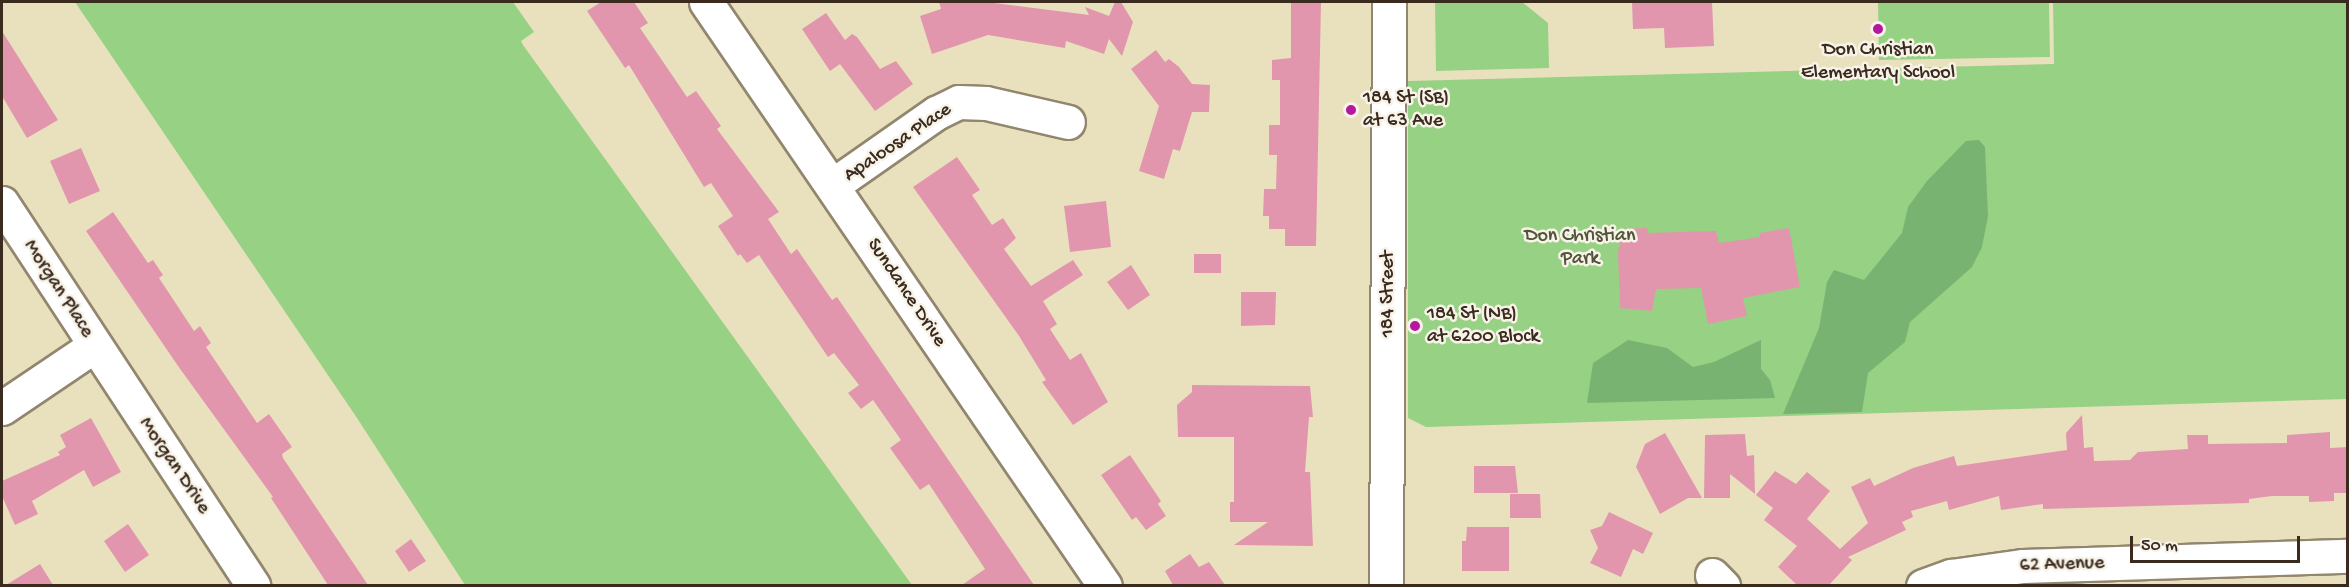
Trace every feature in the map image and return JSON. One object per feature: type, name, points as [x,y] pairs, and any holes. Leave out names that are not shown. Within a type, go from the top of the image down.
[{"type":"street","name":"Sundance Drive","points":[[706,2],[1106,585]]},
{"type":"street","name":"184 Street","points":[[1386,585],[1389,2]]},
{"type":"street","name":"Apaloosa Place","points":[[833,185],[936,113],[959,102],[986,103],[1068,122]]},
{"type":"street","name":"Morgan Place","points":[[2,203],[94,346]]},
{"type":"street","points":[[2,408],[94,346]]},
{"type":"street","name":"Morgan Drive","points":[[94,346],[254,585]]},
{"type":"street","name":"62 Avenue","points":[[1923,585],[1984,570],[2118,574],[2348,556]]},
{"type":"green space","points":[[75,2],[513,2],[534,32],[521,41],[523,45],[912,585],[465,585],[357,418]]},
{"type":"green space","points":[[1522,2],[1548,23],[1549,68],[1436,71],[1435,3]]},
{"type":"green space","points":[[1878,2],[2049,2],[2050,57],[1879,60]]},
{"type":"green space","name":"Don Christian Park","points":[[2053,2],[2347,2],[2347,399],[1426,427],[1408,418],[1408,81],[2054,64]]},
{"type":"green space","points":[[1979,140],[1985,147],[1988,216],[1982,247],[1972,267],[1910,322],[1905,342],[1868,373],[1862,412],[1783,414],[1819,328],[1827,282],[1834,270],[1864,280],[1902,233],[1908,207],[1927,181],[1966,141]]},
{"type":"green space","points":[[1628,340],[1667,348],[1693,367],[1714,362],[1761,340],[1761,369],[1770,380],[1775,398],[1587,403],[1593,363]]},
{"type":"building","points":[[601,2],[634,2],[648,23],[640,28],[687,97],[696,91],[721,126],[717,129],[779,212],[768,219],[791,254],[797,249],[832,300],[837,297],[1034,585],[962,585],[985,569],[929,484],[920,490],[890,448],[901,440],[873,400],[861,409],[848,393],[859,385],[834,353],[828,357],[759,255],[747,263],[740,254],[738,256],[718,226],[733,216],[711,183],[704,187],[629,65],[625,68],[587,11]]},
{"type":"building","points":[[939,2],[986,2],[1089,15],[1085,7],[1109,16],[1115,2],[1121,2],[1133,22],[1122,56],[1109,39],[1104,54],[1066,41],[1065,48],[988,35],[932,54],[920,16],[941,9]]},
{"type":"building","points":[[1291,2],[1321,2],[1316,246],[1285,246],[1285,229],[1269,229],[1269,216],[1263,216],[1264,189],[1276,189],[1277,155],[1269,155],[1269,125],[1280,125],[1280,80],[1272,80],[1272,60],[1291,58]]},
{"type":"building","points":[[1632,2],[1712,2],[1714,46],[1665,48],[1664,28],[1633,29]]},
{"type":"building","points":[[826,13],[845,40],[852,34],[857,37],[880,69],[896,61],[913,84],[875,111],[840,64],[830,71],[802,29]]},
{"type":"building","points":[[2,31],[58,120],[27,138],[2,96]]},
{"type":"building","points":[[1156,50],[1165,62],[1169,59],[1179,67],[1192,84],[1210,85],[1209,112],[1192,112],[1180,151],[1173,149],[1164,179],[1139,171],[1159,106],[1131,69]]},
{"type":"building","points":[[81,148],[100,191],[69,204],[50,161]]},
{"type":"building","points":[[957,157],[980,190],[972,195],[992,225],[1003,218],[1016,238],[1004,249],[1031,286],[1073,260],[1083,275],[1043,301],[1057,324],[1050,329],[1070,360],[1081,353],[1108,402],[1073,425],[1042,382],[1046,380],[1019,336],[913,187]]},
{"type":"building","points":[[1106,201],[1111,247],[1070,252],[1064,206]]},
{"type":"building","points":[[113,212],[148,263],[153,260],[163,275],[159,278],[194,331],[200,326],[211,343],[206,347],[257,423],[269,414],[292,447],[282,454],[283,458],[368,585],[328,585],[271,498],[273,497],[178,366],[86,231]]},
{"type":"building","points":[[1647,228],[1648,233],[1716,231],[1719,243],[1760,237],[1760,233],[1789,228],[1800,287],[1743,298],[1747,316],[1708,324],[1701,288],[1656,289],[1652,311],[1620,308],[1618,253],[1623,229]]},
{"type":"building","points":[[1194,254],[1221,254],[1221,273],[1194,273]]},
{"type":"building","points":[[1131,265],[1150,295],[1128,310],[1107,282]]},
{"type":"building","points":[[1241,292],[1276,292],[1275,325],[1241,326]]},
{"type":"building","points":[[1192,385],[1310,386],[1313,417],[1309,417],[1305,472],[1310,472],[1313,546],[1234,545],[1268,522],[1230,522],[1230,502],[1234,502],[1234,437],[1178,437],[1177,405],[1192,392]]},
{"type":"building","points":[[2082,415],[2084,448],[2093,447],[2094,461],[2130,460],[2138,452],[2188,449],[2187,435],[2208,435],[2208,444],[2287,443],[2287,435],[2330,432],[2330,448],[2348,447],[2348,493],[2334,493],[2334,501],[2309,502],[2309,496],[2272,496],[2249,499],[2249,503],[2043,509],[2043,504],[2001,510],[1999,496],[1949,510],[1947,501],[1911,511],[1913,517],[1902,522],[1906,530],[1848,557],[1852,560],[1829,585],[1797,585],[1778,567],[1797,546],[1764,520],[1773,508],[1756,495],[1775,471],[1796,484],[1807,472],[1830,491],[1807,519],[1840,549],[1868,523],[1851,487],[1870,478],[1874,486],[1913,468],[1954,456],[1957,466],[2067,450],[2066,433]]},
{"type":"building","points":[[91,418],[121,472],[93,487],[84,470],[32,501],[38,514],[15,525],[2,496],[2,481],[60,455],[58,452],[66,447],[60,435]]},
{"type":"building","points":[[1665,433],[1702,498],[1688,498],[1660,514],[1636,467],[1645,444]]},
{"type":"building","points":[[1745,434],[1747,456],[1754,455],[1755,494],[1730,474],[1730,498],[1704,498],[1705,435]]},
{"type":"building","points":[[1130,455],[1161,501],[1158,504],[1166,516],[1146,530],[1136,517],[1132,520],[1101,475]]},
{"type":"building","points":[[1474,466],[1515,466],[1518,493],[1474,493]]},
{"type":"building","points":[[1510,494],[1540,494],[1541,518],[1510,518]]},
{"type":"building","points":[[1609,512],[1653,533],[1643,554],[1633,549],[1621,577],[1590,563],[1598,548],[1590,530],[1602,526]]},
{"type":"building","points":[[128,524],[149,555],[125,572],[104,541]]},
{"type":"building","points":[[1467,527],[1509,527],[1509,571],[1462,571],[1462,541],[1466,541]]},
{"type":"building","points":[[411,539],[426,561],[409,572],[395,551]]},
{"type":"building","points":[[1190,554],[1199,567],[1209,562],[1225,585],[1173,585],[1165,571]]},
{"type":"building","points":[[40,564],[53,585],[6,585]]},
{"type":"place","name":"Don Christian Elementary School","points":[[1878,29]]},
{"type":"place","name":"184 St (SB) at 63 Ave","points":[[1351,110]]},
{"type":"place","name":"184 St (NB) at 6200 Block","points":[[1415,326]]}]
